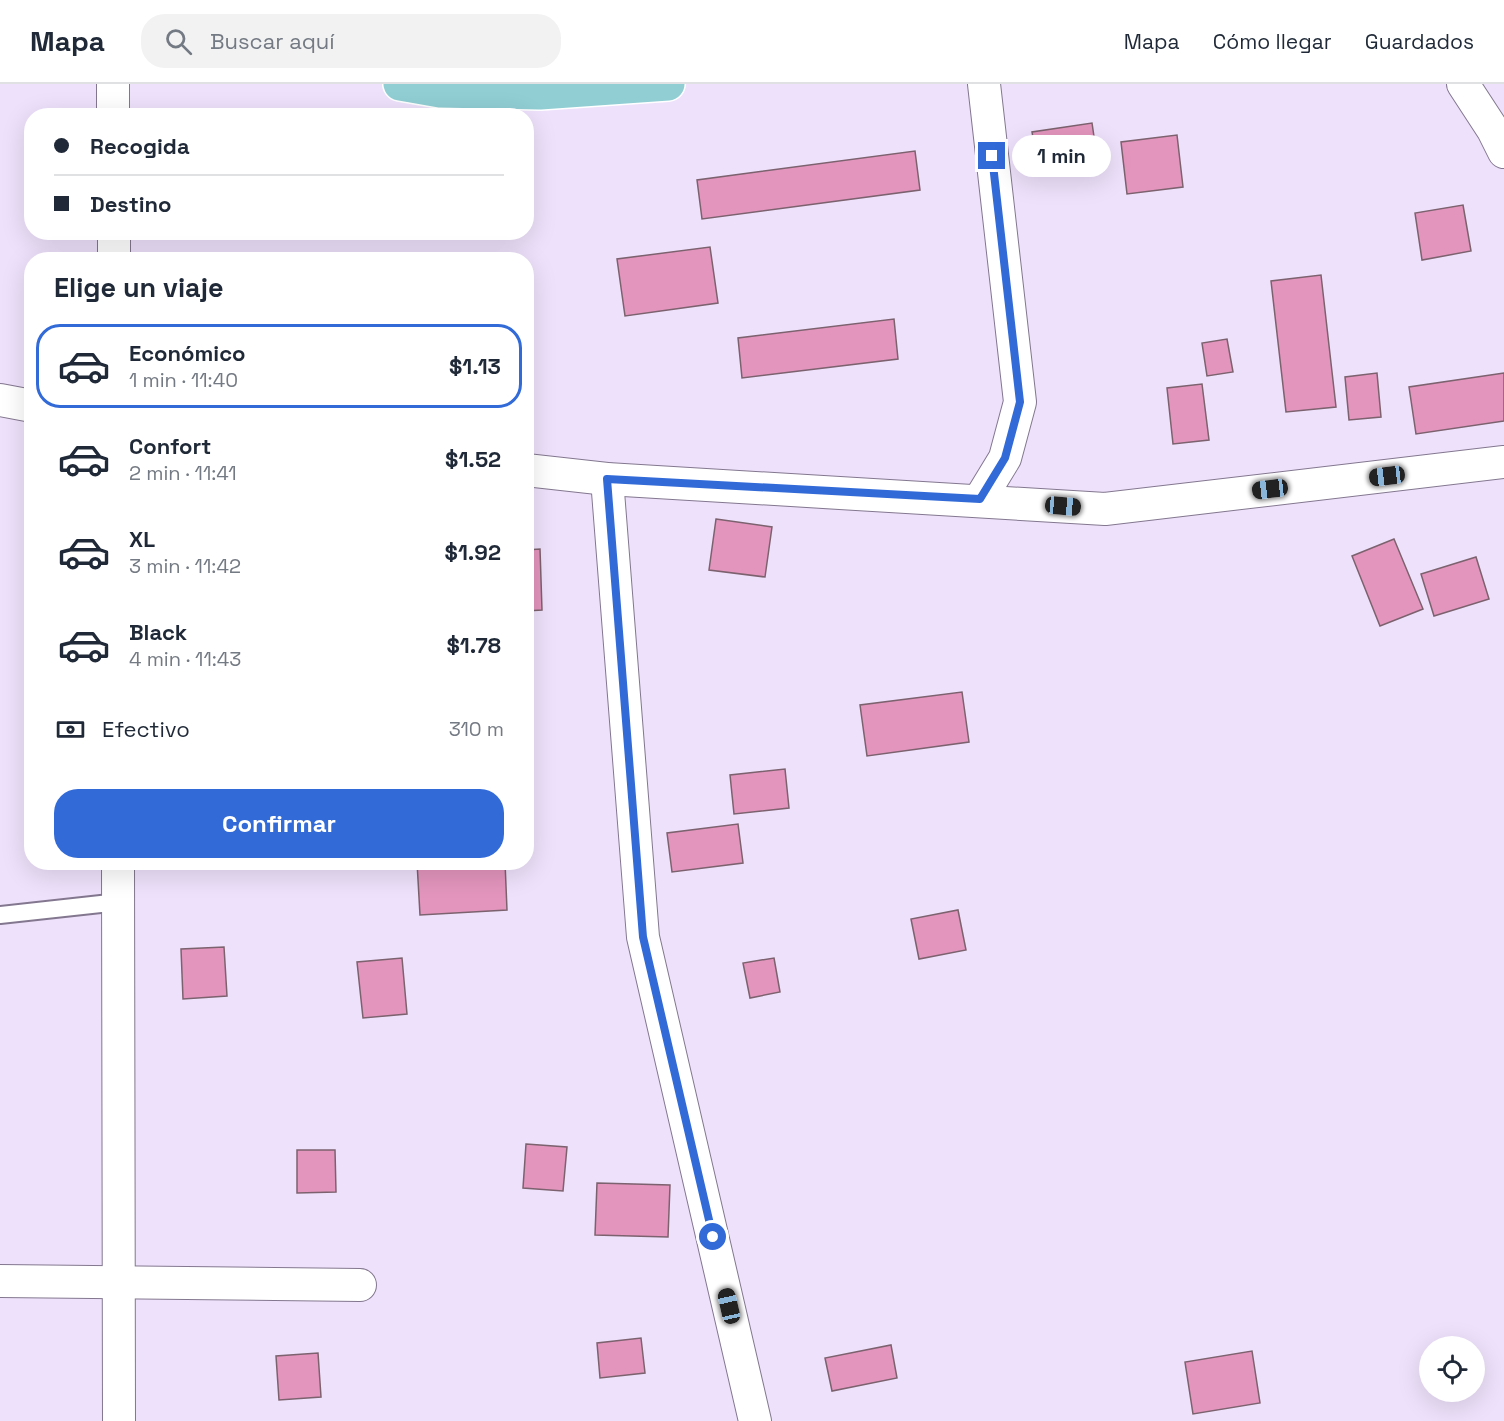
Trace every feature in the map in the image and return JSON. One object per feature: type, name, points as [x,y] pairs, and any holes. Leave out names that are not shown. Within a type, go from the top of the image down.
[{"type":"main road","points":[[400,84],[440,91],[668,84]]},
{"type":"street","points":[[112,84],[113,108]]},
{"type":"street","points":[[1463,84],[1493,130],[1504,152]]},
{"type":"street","points":[[980,499],[1005,458],[1020,402],[994,86]]},
{"type":"street","points":[[0,400],[24,404]]},
{"type":"street","points":[[534,471],[607,479],[980,499],[1105,509],[1504,462]]},
{"type":"street","points":[[607,479],[643,937],[755,1421]]},
{"type":"street","points":[[118,870],[121,1282],[119,1421]]},
{"type":"street","points":[[0,1281],[360,1285]]},
{"type":"lane","points":[[0,915],[118,902]]},
{"type":"building","points":[[1092,123],[1097,157],[1038,167],[1032,132]]},
{"type":"building","points":[[1177,135],[1183,187],[1127,194],[1121,142]]},
{"type":"building","points":[[915,151],[920,190],[702,219],[697,180]]},
{"type":"building","points":[[1463,205],[1471,251],[1422,260],[1415,213]]},
{"type":"building","points":[[710,247],[718,303],[625,316],[617,259]]},
{"type":"building","points":[[1321,275],[1336,407],[1286,412],[1271,281]]},
{"type":"building","points":[[894,319],[898,359],[742,378],[738,338]]},
{"type":"building","points":[[1227,339],[1233,372],[1207,376],[1202,343]]},
{"type":"building","points":[[1377,373],[1381,417],[1349,420],[1345,377]]},
{"type":"building","points":[[1504,373],[1504,421],[1416,434],[1409,387]]},
{"type":"building","points":[[1202,384],[1209,440],[1173,444],[1167,388]]},
{"type":"building","points":[[716,519],[772,527],[765,577],[709,570]]},
{"type":"building","points":[[1394,539],[1423,609],[1380,626],[1352,556]]},
{"type":"building","points":[[534,549],[540,549],[542,610],[534,610]]},
{"type":"building","points":[[1476,557],[1489,599],[1434,616],[1421,574]]},
{"type":"building","points":[[962,692],[969,742],[867,756],[860,705]]},
{"type":"building","points":[[785,769],[789,808],[734,814],[730,775]]},
{"type":"building","points":[[738,824],[743,863],[672,872],[667,833]]},
{"type":"building","points":[[417,870],[505,870],[507,910],[420,915]]},
{"type":"building","points":[[958,910],[966,950],[919,959],[911,919]]},
{"type":"building","points":[[224,947],[227,996],[183,999],[181,949]]},
{"type":"building","points":[[402,958],[407,1014],[363,1018],[357,962]]},
{"type":"building","points":[[774,958],[780,992],[750,998],[743,963]]},
{"type":"building","points":[[526,1144],[567,1147],[563,1191],[523,1188]]},
{"type":"building","points":[[297,1150],[335,1150],[336,1192],[297,1193]]},
{"type":"building","points":[[597,1183],[670,1185],[668,1237],[595,1235]]},
{"type":"building","points":[[641,1338],[645,1373],[600,1378],[597,1343]]},
{"type":"building","points":[[891,1345],[897,1378],[832,1391],[825,1358]]},
{"type":"building","points":[[1252,1351],[1260,1403],[1193,1414],[1185,1362]]},
{"type":"building","points":[[318,1353],[321,1397],[279,1400],[276,1356]]},
{"type":"route","points":[[713,1237],[643,937],[607,479],[980,499],[1005,458],[1020,402],[992,156]]}]
